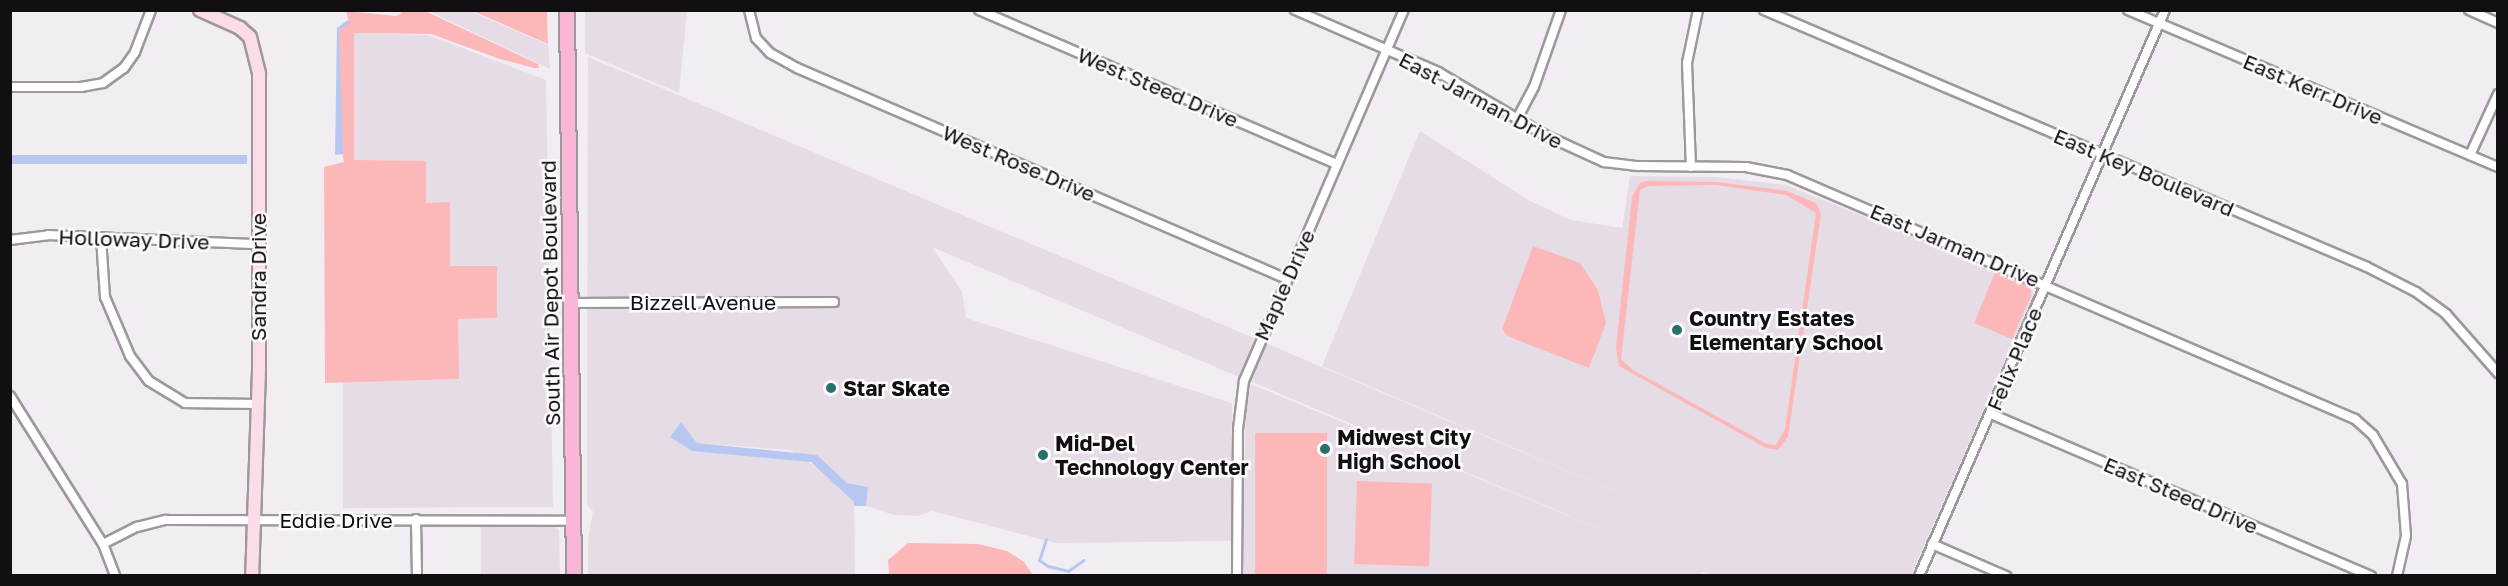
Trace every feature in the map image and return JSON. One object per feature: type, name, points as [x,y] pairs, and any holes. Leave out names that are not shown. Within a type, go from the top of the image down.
[{"type":"main road","name":"South Air Depot Boulevard","points":[[567,10],[574,576]]},
{"type":"street","points":[[10,87],[81,87],[103,83],[124,68],[135,52],[151,10]]},
{"type":"street","name":"Sandra Drive","points":[[200,10],[240,28],[250,37],[256,56],[258,244],[252,576]]},
{"type":"street","name":"West Rose Drive","points":[[749,10],[756,38],[770,53],[797,68],[1287,279]]},
{"type":"street","name":"West Steed Drive","points":[[979,10],[1337,164]]},
{"type":"street","name":"East Jarman Drive","points":[[1295,10],[1438,72],[1518,117],[1545,135],[1604,162],[1691,167],[1746,167],[1787,175],[2355,418],[2373,435],[2402,484],[2406,536],[2397,576]]},
{"type":"street","name":"Maple Drive","points":[[1237,576],[1241,399],[1252,359],[1404,10]]},
{"type":"street","points":[[1518,117],[1534,87],[1561,10]]},
{"type":"street","points":[[1691,167],[1687,63],[1698,10]]},
{"type":"street","name":"East Key Boulevard","points":[[1764,10],[2367,267],[2416,292],[2446,314],[2498,373]]},
{"type":"street","name":"East Kerr Drive","points":[[2128,10],[2498,167]]},
{"type":"street","name":"Felix Place","points":[[1919,576],[2104,155],[2165,10]]},
{"type":"street","points":[[2469,10],[2498,23]]},
{"type":"street","points":[[2470,155],[2498,94]]},
{"type":"street","name":"Holloway Drive","points":[[10,240],[48,235],[258,244]]},
{"type":"street","points":[[100,237],[105,297],[130,356],[149,381],[185,403],[256,404]]},
{"type":"street","name":"Bizzell Avenue","points":[[571,303],[834,302]]},
{"type":"street","points":[[10,396],[103,544],[115,576]]},
{"type":"street","name":"East Steed Drive","points":[[1991,414],[2371,576]]},
{"type":"street","points":[[416,519],[417,576]]},
{"type":"street","name":"Eddie Drive","points":[[103,544],[152,522],[416,519],[574,521]]},
{"type":"street","points":[[1932,544],[2006,576]]},
{"type":"shaded area","points":[[346,11],[396,16],[402,13],[395,11],[425,11],[538,64],[539,68],[534,68],[500,59],[431,34],[354,33],[354,160],[426,161],[426,203],[450,202],[450,266],[497,266],[497,318],[458,319],[459,379],[325,383],[324,167],[344,162],[340,141],[339,30],[349,23]]},
{"type":"shaded area","points":[[429,11],[470,11],[548,45],[550,69]]},
{"type":"shaded area","points":[[473,11],[547,11],[548,44]]},
{"type":"shaded area","points":[[585,11],[687,11],[679,93],[585,53]]},
{"type":"shaded area","points":[[354,33],[428,35],[546,80],[553,507],[343,508],[343,382],[458,379],[458,319],[497,318],[450,266],[450,203],[426,203],[354,160]]},
{"type":"shaded area","points":[[588,57],[1254,338],[1239,377],[932,247],[962,292],[966,318],[1232,403],[1231,541],[1055,543],[932,511],[917,516],[894,515],[866,506],[868,487],[847,483],[790,450],[697,443],[681,423],[670,437],[692,451],[802,459],[818,467],[854,502],[855,575],[588,575],[588,540],[593,511],[587,505]]},
{"type":"shaded area","name":"Country Estates Elementary School","points":[[1420,131],[1530,201],[1571,220],[1622,228],[1630,176],[1716,177],[1786,185],[2031,284],[2034,295],[1911,575],[1712,576],[1702,572],[1702,576],[1242,576],[1246,403],[1251,384],[1634,543],[1250,381],[1265,343],[1692,524],[1322,366]]},
{"type":"shaded area","points":[[1646,181],[1717,182],[1787,191],[1816,203],[1821,214],[1788,437],[1778,450],[1766,448],[1619,366],[1616,348],[1632,197],[1640,183]],"holes":[[[1716,185],[1786,195],[1816,213],[1785,429],[1776,445],[1767,444],[1633,370],[1621,359],[1640,190],[1648,186]]]},
{"type":"shaded area","points":[[1533,246],[1580,263],[1598,290],[1606,323],[1589,368],[1507,336],[1502,329]]},
{"type":"shaded area","points":[[1996,270],[2030,285],[2031,296],[2012,339],[1974,323]]},
{"type":"shaded area","points":[[1833,335],[1839,335],[1844,343],[1842,349],[1833,351],[1828,346],[1828,340]]},
{"type":"shaded area","points":[[1255,433],[1327,433],[1327,575],[1255,575]]},
{"type":"shaded area","points":[[1357,481],[1432,484],[1429,567],[1354,564]]},
{"type":"shaded area","points":[[481,525],[551,525],[559,530],[560,575],[481,575]]},
{"type":"shaded area","points":[[908,543],[978,544],[1007,551],[1024,562],[1033,575],[889,575],[888,560]]},
{"type":"water","points":[[348,20],[350,23],[339,30],[343,154],[335,155],[337,28]]},
{"type":"water","points":[[11,155],[247,155],[247,164],[11,164]]},
{"type":"water","points":[[681,422],[697,443],[817,455],[847,483],[868,487],[866,506],[854,506],[854,502],[811,462],[692,451],[670,437]]},
{"type":"waterway","points":[[1046,539],[1039,560],[1048,566],[1068,571],[1084,560]]},
{"type":"place","name":"Country Estates Elementary School","points":[[1677,330]]},
{"type":"place","name":"Star Skate","points":[[831,388]]},
{"type":"place","name":"Midwest City High School","points":[[1325,449]]},
{"type":"place","name":"Mid-Del Technology Center","points":[[1043,455]]}]
